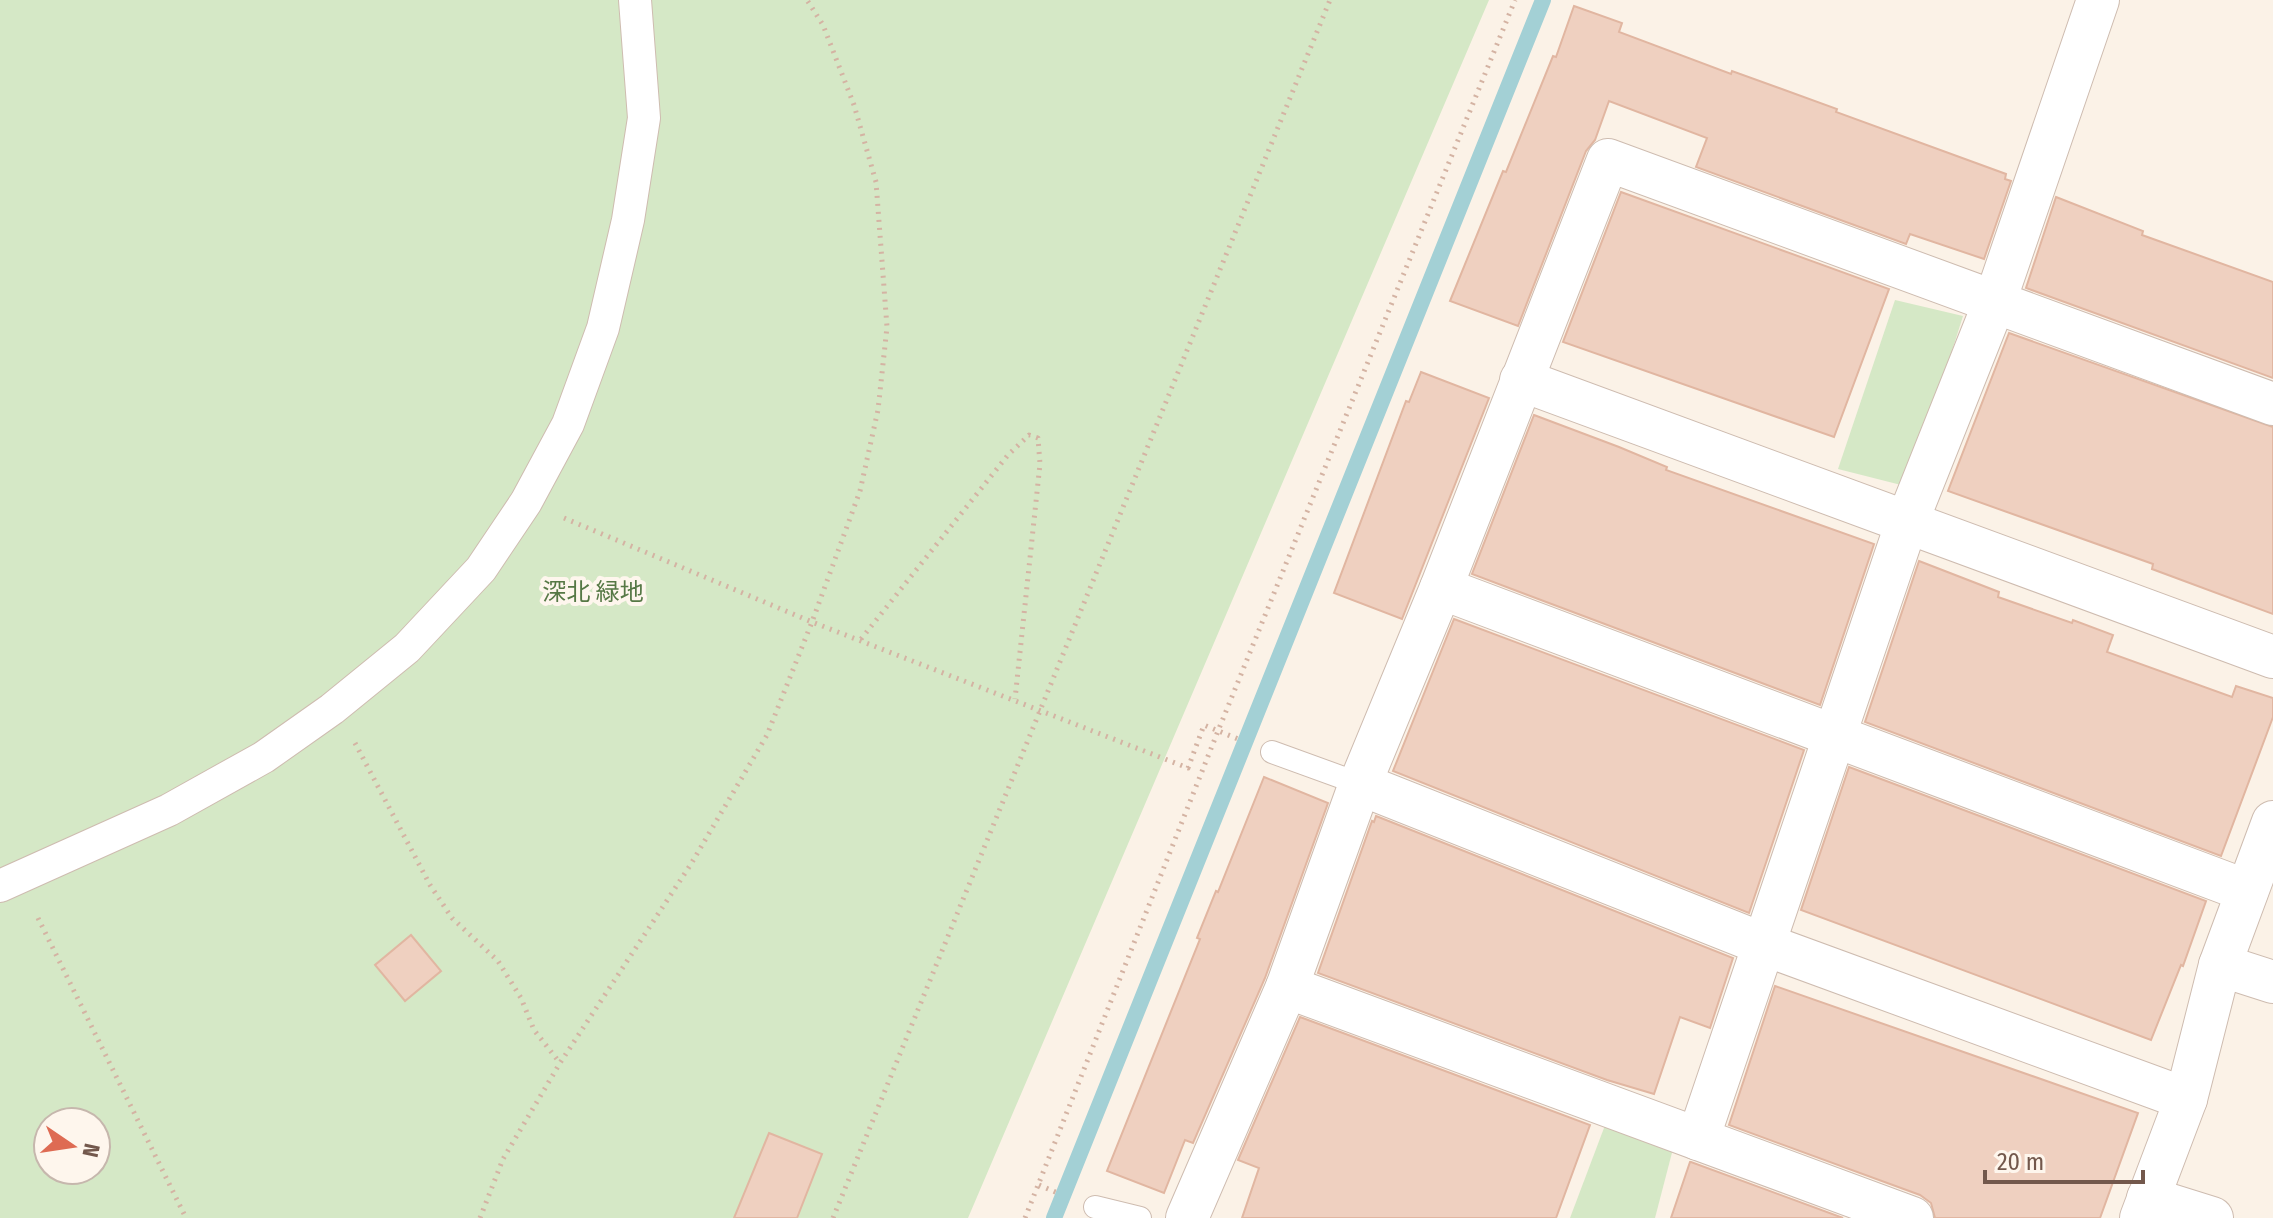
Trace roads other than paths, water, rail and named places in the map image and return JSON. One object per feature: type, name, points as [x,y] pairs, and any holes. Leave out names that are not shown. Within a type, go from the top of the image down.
[{"type":"street","points":[[9,881],[169,810],[264,757],[332,709],[407,648],[481,569],[526,502],[568,424],[603,328],[628,220],[644,118],[635,0]]},
{"type":"street","points":[[1698,1139],[1907,522],[1995,301],[2098,0]]},
{"type":"street","points":[[1187,1218],[1287,987],[1360,784],[1441,588],[1608,160],[2273,404]]},
{"type":"street","points":[[1521,380],[2273,657]]},
{"type":"street","points":[[1441,588],[2247,891]]},
{"type":"street","points":[[1360,784],[1763,944],[2186,1099]]},
{"type":"street","points":[[2212,1218],[2145,1208],[2186,1099],[2220,965],[2273,822]]},
{"type":"street","points":[[2220,965],[2273,982]]},
{"type":"street","points":[[1287,987],[1912,1218]]},
{"type":"lane","points":[[1272,752],[1360,784]]},
{"type":"lane","points":[[1095,1207],[1140,1218]]},
{"type":"waterway","points":[[1054,1218],[1543,0]]},
{"type":"park label","name":"深北 緑地","points":[[593,592]]}]
